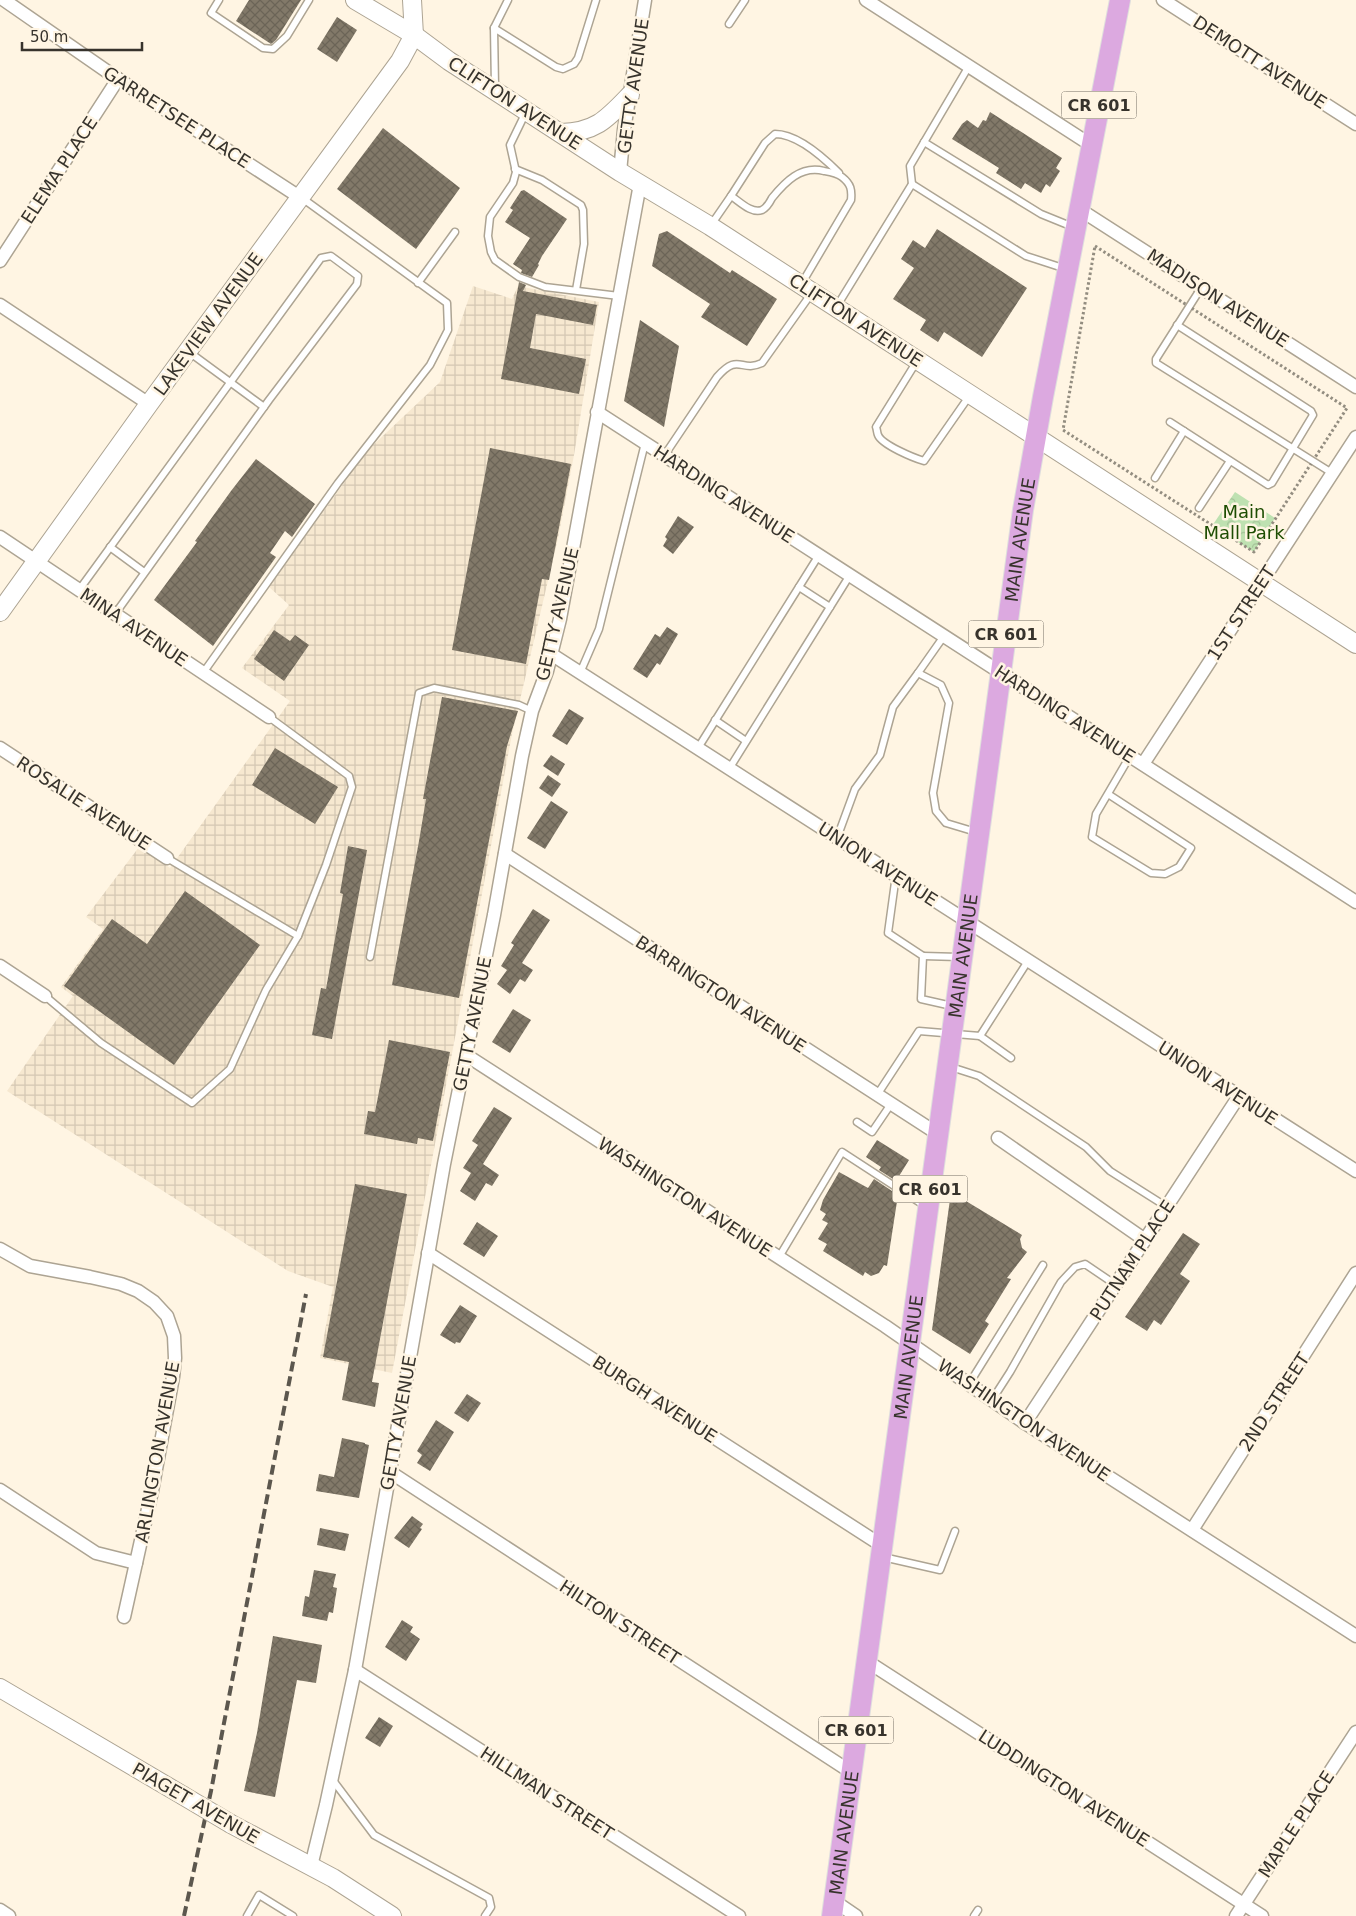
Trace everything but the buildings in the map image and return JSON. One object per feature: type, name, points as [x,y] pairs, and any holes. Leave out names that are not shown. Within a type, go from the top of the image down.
[{"type":"main road","name":"CLIFTON AVENUE","points":[[355,0],[414,35],[449,61],[620,172],[710,226],[807,288],[1356,644]]},
{"type":"main road","points":[[412,0],[414,35]]},
{"type":"main road","name":"MAIN AVENUE","points":[[833,1909],[865,1660],[1023,510],[1120,0]]},
{"type":"main road","name":"LAKEVIEW AVENUE","points":[[0,612],[400,61],[414,35]]},
{"type":"main road","points":[[561,133],[585,130],[597,125],[630,96]]},
{"type":"main road","name":"PIAGET AVENUE","points":[[0,1688],[231,1824],[311,1866],[392,1916]]},
{"type":"street","name":"GARRETSEE PLACE","points":[[4,0],[118,79],[301,198]]},
{"type":"street","name":"GETTY AVENUE","points":[[620,172],[645,0]]},
{"type":"street","points":[[866,0],[1091,145]]},
{"type":"street","name":"DEMOTT AVENUE","points":[[1163,0],[1356,124]]},
{"type":"street","name":"ELEMA PLACE","points":[[0,261],[118,79]]},
{"type":"street","name":"GETTY AVENUE","points":[[311,1866],[355,1670],[428,1253],[532,711],[551,654],[560,619],[640,184]]},
{"type":"street","name":"MADISON AVENUE","points":[[1078,219],[1201,288],[1356,387]]},
{"type":"street","points":[[0,305],[150,404]]},
{"type":"street","name":"HARDING AVENUE","points":[[597,412],[1356,902]]},
{"type":"street","name":"1ST STREET","points":[[1142,764],[1356,437]]},
{"type":"street","name":"MINA AVENUE","points":[[0,537],[269,717]]},
{"type":"street","name":"UNION AVENUE","points":[[551,654],[1356,1172]]},
{"type":"street","name":"ROSALIE AVENUE","points":[[0,748],[167,858]]},
{"type":"street","name":"BARRINGTON AVENUE","points":[[505,854],[938,1134]]},
{"type":"street","points":[[0,966],[45,996]]},
{"type":"street","name":"WASHINGTON AVENUE","points":[[466,1055],[909,1342],[1025,1423],[1356,1636]]},
{"type":"street","name":"PUTNAM PLACE","points":[[1025,1423],[1239,1096]]},
{"type":"street","points":[[998,1138],[1145,1240]]},
{"type":"street","name":"ARLINGTON AVENUE","points":[[0,1249],[30,1266],[90,1277],[138,1291],[154,1302],[167,1316],[174,1336],[175,1358],[173,1377],[124,1617]]},
{"type":"street","name":"BURGH AVENUE","points":[[428,1253],[880,1551]]},
{"type":"street","name":"2ND STREET","points":[[1192,1530],[1356,1273]]},
{"type":"street","name":"HILTON STREET","points":[[390,1472],[851,1772]]},
{"type":"street","points":[[0,1490],[96,1553],[136,1563]]},
{"type":"street","name":"LUDDINGTON AVENUE","points":[[865,1660],[1262,1916]]},
{"type":"street","name":"HILLMAN STREET","points":[[355,1670],[734,1915]]},
{"type":"street","name":"MAPLE PLACE","points":[[1236,1916],[1356,1732]]},
{"type":"street","points":[[833,1909],[856,1916]]},
{"type":"street","points":[[0,1910],[9,1916]]},
{"type":"lane","points":[[220,0],[212,13],[263,48],[273,49],[287,36],[309,0]]},
{"type":"lane","points":[[495,91],[494,28],[508,0]]},
{"type":"lane","points":[[494,28],[563,69],[574,64],[578,58],[596,0]]},
{"type":"lane","points":[[729,24],[745,0]]},
{"type":"lane","points":[[836,307],[912,184],[910,166],[969,66]]},
{"type":"lane","points":[[527,111],[510,145],[516,172],[512,183],[490,217],[488,236],[491,252],[495,260],[519,277],[545,287],[619,296]]},
{"type":"lane","points":[[664,456],[727,366],[737,363],[753,367],[762,363],[807,288],[850,200],[852,190],[848,182],[821,155],[785,134],[775,134],[765,144],[710,226]]},
{"type":"lane","points":[[924,142],[1041,214],[1078,219]]},
{"type":"lane","points":[[514,169],[542,180],[581,205],[583,210],[584,244],[576,290]]},
{"type":"lane","points":[[731,196],[752,210],[761,210],[786,181],[801,172],[816,169],[840,174]]},
{"type":"lane","points":[[912,184],[1026,256],[1068,270]]},
{"type":"lane","points":[[203,673],[338,483],[430,365],[448,330],[447,303],[301,198]]},
{"type":"lane","points":[[418,283],[456,232]]},
{"type":"lane","points":[[79,590],[321,258],[331,256],[358,276],[357,284],[264,407],[115,614]]},
{"type":"lane","points":[[1201,288],[1156,359],[1156,363],[1332,473]]},
{"type":"lane","points":[[1170,422],[1270,485],[1312,417],[1310,411],[1177,325]]},
{"type":"lane","points":[[189,352],[264,407]]},
{"type":"lane","points":[[917,360],[876,427],[877,434],[881,440],[913,458],[924,460],[971,394]]},
{"type":"lane","points":[[1155,478],[1184,431]]},
{"type":"lane","points":[[580,673],[598,629],[645,443]]},
{"type":"lane","points":[[1198,508],[1230,461]]},
{"type":"lane","points":[[110,547],[144,572]]},
{"type":"lane","points":[[698,748],[819,555]]},
{"type":"lane","points":[[729,769],[850,575]]},
{"type":"lane","points":[[799,586],[830,607]]},
{"type":"lane","points":[[837,838],[855,789],[880,755],[893,706],[944,636]]},
{"type":"lane","points":[[918,673],[941,685],[949,703],[933,792],[936,811],[946,823],[980,833]]},
{"type":"lane","points":[[370,957],[419,693],[434,688],[518,705],[532,711]]},
{"type":"lane","points":[[45,996],[101,1043],[192,1103],[230,1069],[266,990],[298,936],[326,865],[352,787],[349,776],[269,717]]},
{"type":"lane","points":[[715,720],[746,741]]},
{"type":"lane","points":[[1108,794],[1191,848],[1178,867],[1165,874],[1151,873],[1092,837],[1096,814],[1130,756]]},
{"type":"lane","points":[[167,858],[298,936]]},
{"type":"lane","points":[[896,876],[888,933],[923,956],[962,957]]},
{"type":"lane","points":[[923,956],[921,999],[956,1007]]},
{"type":"lane","points":[[980,1036],[1028,961]]},
{"type":"lane","points":[[877,1095],[919,1031],[980,1036],[1011,1058]]},
{"type":"lane","points":[[947,1066],[979,1076],[1086,1147],[1110,1171],[1167,1207]]},
{"type":"lane","points":[[858,1122],[872,1132],[890,1104]]},
{"type":"lane","points":[[779,1257],[842,1152],[928,1208]]},
{"type":"lane","points":[[969,1384],[1043,1264]]},
{"type":"lane","points":[[992,1400],[1061,1282],[1075,1266],[1085,1264],[1116,1285]]},
{"type":"lane","points":[[880,1551],[940,1570],[955,1531]]},
{"type":"lane","points":[[332,1779],[374,1835],[488,1898],[491,1907],[485,1916]]},
{"type":"lane","points":[[247,1916],[259,1895],[293,1916]]},
{"type":"path","points":[[1095,246],[1347,408],[1313,461],[1254,552],[1063,430],[1095,246]]},
{"type":"shaded area","points":[[473,286],[512,299],[518,286],[599,302],[574,455],[558,538],[512,734],[392,1373],[320,1358],[333,1287],[288,1271],[7,1091],[73,996],[61,987],[103,929],[86,917],[139,847],[170,868],[290,701],[242,668],[289,605],[269,587],[367,451],[440,382]]},
{"type":"green space","name":"Main Mall Park","points":[[1235,492],[1275,518],[1254,552],[1212,526]]},
{"type":"railway","points":[[184,1916],[211,1791],[306,1294]]}]
